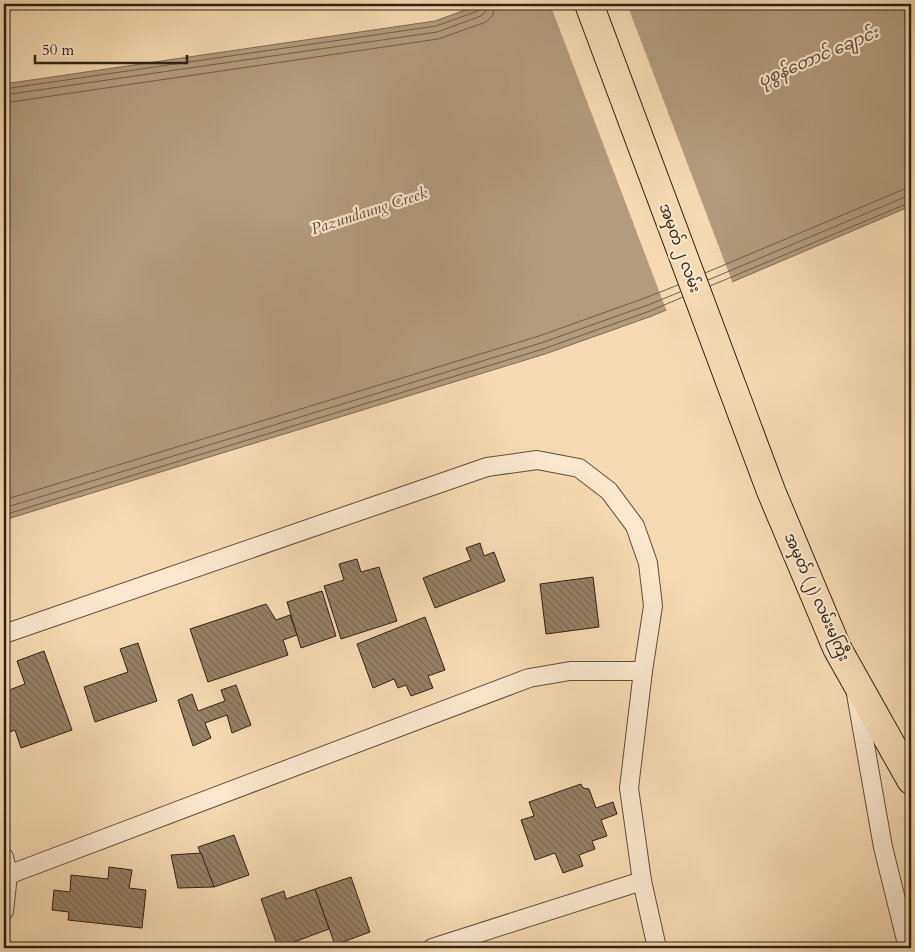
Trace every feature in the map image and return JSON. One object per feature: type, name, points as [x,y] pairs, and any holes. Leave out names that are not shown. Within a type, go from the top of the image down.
[{"type":"main road","name":"အမှတ် ၂ လမ်း","points":[[589,4],[771,491]]},
{"type":"main road","name":"အမှတ် (၂) လမ်းမကြီး","points":[[771,491],[837,648],[911,780]]},
{"type":"street","points":[[4,634],[487,467],[537,460],[580,468],[609,491],[634,526],[648,563],[653,606],[629,788],[642,881],[657,948]]},
{"type":"street","points":[[8,875],[529,678],[570,671],[643,671]]},
{"type":"street","points":[[853,677],[883,847],[908,948]]},
{"type":"street","points":[[4,857],[8,875],[4,911]]},
{"type":"street","points":[[432,948],[642,881]]},
{"type":"water","points":[[482,4],[911,4],[911,206],[652,316],[545,354],[4,520],[4,84],[435,21]]},
{"type":"pier","points":[[550,4],[627,4],[733,284],[667,312]]},
{"type":"building","points":[[480,543],[484,556],[494,552],[505,581],[435,608],[423,578],[471,560],[466,548]]},
{"type":"building","points":[[357,559],[361,572],[379,567],[397,621],[341,639],[324,586],[344,580],[339,564]]},
{"type":"building","points":[[593,577],[599,627],[546,634],[540,584]]},
{"type":"building","points":[[322,591],[336,636],[301,648],[287,602]]},
{"type":"building","points":[[266,604],[276,620],[290,615],[297,635],[283,640],[288,655],[208,682],[190,629]]},
{"type":"building","points":[[425,617],[445,670],[428,676],[433,688],[411,696],[406,685],[398,688],[394,679],[373,688],[357,644]]},
{"type":"building","points":[[138,643],[157,701],[95,722],[84,687],[128,672],[120,649]]},
{"type":"building","points":[[44,651],[72,730],[21,748],[15,730],[4,734],[4,710],[7,709],[4,692],[25,684],[17,661]]},
{"type":"building","points":[[236,685],[251,725],[232,733],[227,715],[205,723],[211,738],[193,746],[178,700],[192,694],[198,711],[225,701],[221,690]]},
{"type":"building","points":[[581,784],[583,788],[589,789],[596,808],[613,802],[617,814],[601,820],[607,836],[592,841],[595,849],[579,855],[583,866],[563,873],[555,853],[535,860],[521,820],[534,816],[529,802]]},
{"type":"building","points":[[234,835],[249,875],[214,887],[198,847]]},
{"type":"building","points":[[201,853],[214,887],[178,888],[171,855]]},
{"type":"building","points":[[109,867],[132,870],[129,888],[146,890],[142,928],[68,920],[69,912],[52,910],[54,890],[70,892],[71,875],[108,879]]},
{"type":"building","points":[[351,877],[370,932],[335,945],[315,889]]},
{"type":"building","points":[[315,889],[329,929],[278,948],[261,899],[284,891],[286,899]]},
{"type":"water label","name":"ပုစွန်တောင် ချောင်း","points":[[818,56]]},
{"type":"water label","name":"Pazundaung Creek","points":[[369,210]]}]
